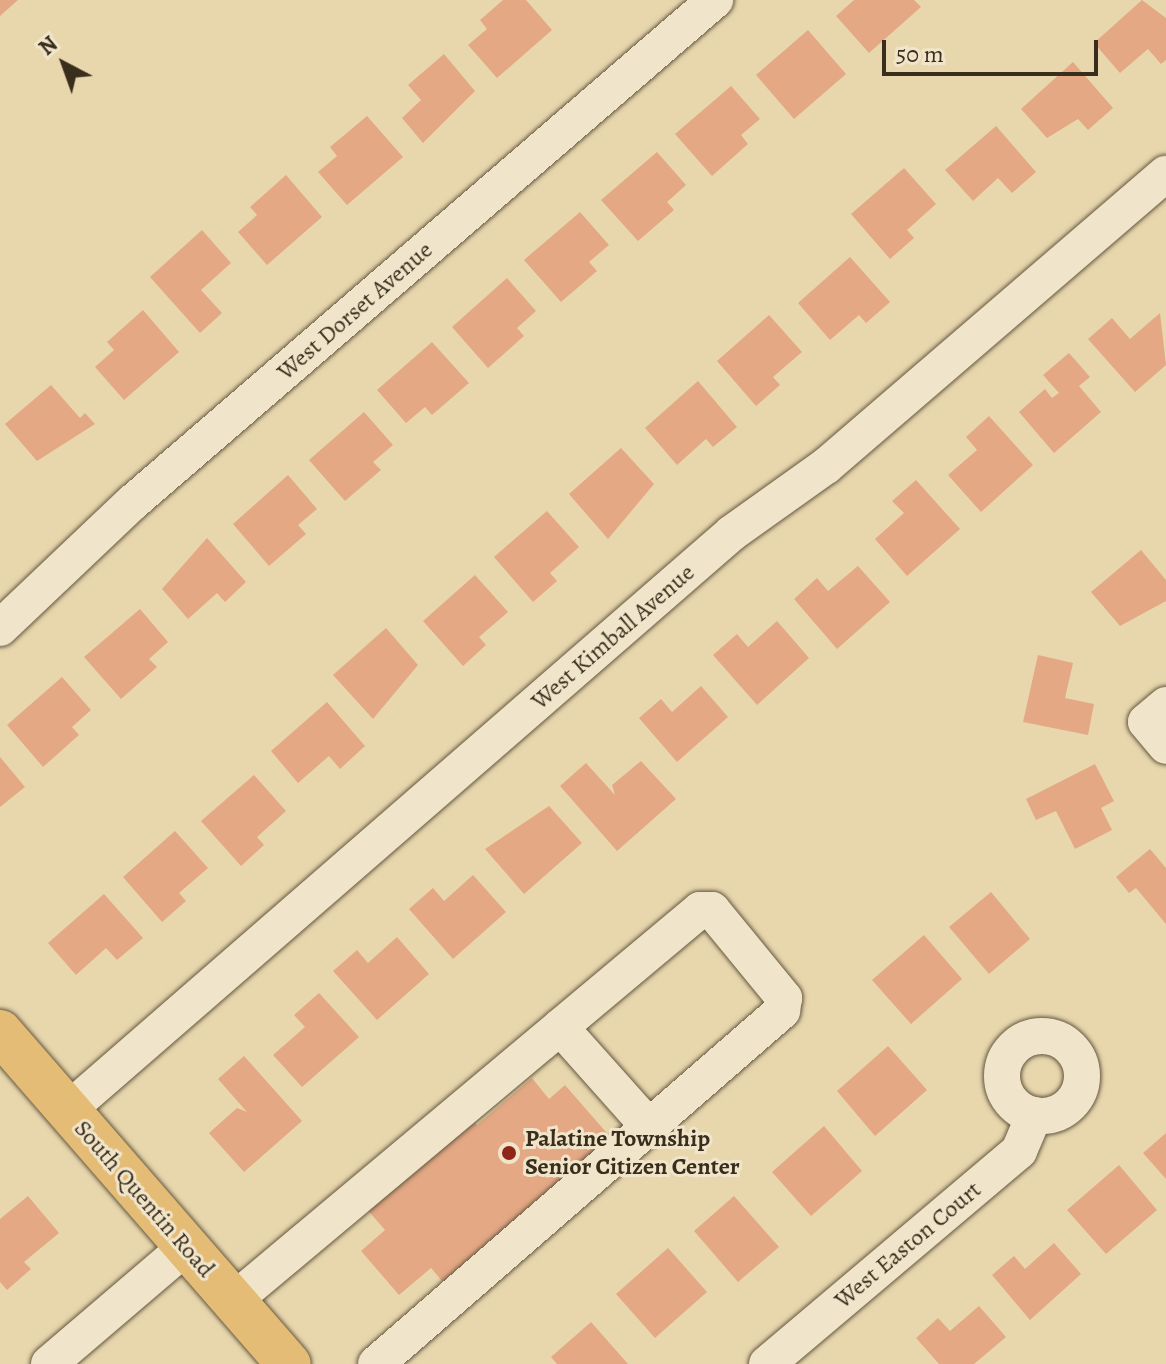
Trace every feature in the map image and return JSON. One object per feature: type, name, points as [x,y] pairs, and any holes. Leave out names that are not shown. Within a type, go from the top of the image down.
[{"type":"main road","name":"South Quentin Road","points":[[0,1032],[289,1364]]},
{"type":"street","name":"West Dorset Avenue","points":[[0,628],[133,502],[715,0]]},
{"type":"street","name":"West Kimball Avenue","points":[[68,1110],[732,533],[826,466],[1166,174]]},
{"type":"street","points":[[1166,705],[1146,722],[1166,746]]},
{"type":"street","points":[[233,1301],[700,910],[712,910],[784,998],[782,1011],[376,1364]]},
{"type":"street","points":[[560,1027],[649,1127]]},
{"type":"street","name":"West Easton Court","points":[[767,1364],[1019,1151],[1034,1115]]},
{"type":"street","points":[[49,1364],[185,1248]]},
{"type":"building","points":[[0,0],[18,0],[0,16]]},
{"type":"building","points":[[503,0],[526,0],[552,30],[497,78],[468,45],[487,29],[480,20]]},
{"type":"building","points":[[854,0],[914,0],[921,7],[869,53],[836,16]]},
{"type":"building","points":[[1142,0],[1166,18],[1166,60],[1161,64],[1148,49],[1120,73],[1094,43]]},
{"type":"building","points":[[808,30],[846,74],[794,119],[756,75]]},
{"type":"building","points":[[444,54],[475,91],[423,143],[402,118],[421,100],[408,85]]},
{"type":"building","points":[[1073,62],[1113,108],[1088,130],[1078,119],[1047,138],[1021,109]]},
{"type":"building","points":[[731,86],[760,119],[741,135],[748,144],[712,176],[675,134]]},
{"type":"building","points":[[367,116],[403,157],[347,205],[318,172],[337,156],[330,147]]},
{"type":"building","points":[[996,126],[1036,172],[1012,193],[998,178],[973,201],[945,170]]},
{"type":"building","points":[[657,152],[686,185],[667,202],[674,210],[638,241],[601,200]]},
{"type":"building","points":[[904,168],[936,204],[907,230],[914,238],[890,259],[851,214]]},
{"type":"building","points":[[286,175],[322,217],[267,265],[238,232],[257,215],[250,207]]},
{"type":"building","points":[[580,212],[609,245],[589,262],[597,271],[561,302],[524,260]]},
{"type":"building","points":[[202,230],[231,263],[201,290],[222,313],[200,333],[150,277]]},
{"type":"building","points":[[850,257],[890,302],[866,323],[859,315],[830,340],[798,303]]},
{"type":"building","points":[[507,278],[536,311],[517,328],[524,336],[488,368],[452,327]]},
{"type":"building","points":[[143,310],[179,352],[124,400],[95,367],[114,350],[107,342]]},
{"type":"building","points":[[1160,313],[1166,365],[1135,392],[1088,339],[1112,318],[1130,339]]},
{"type":"building","points":[[769,315],[802,352],[773,377],[780,385],[756,406],[717,361]]},
{"type":"building","points":[[432,342],[469,383],[432,415],[425,407],[406,423],[377,390]]},
{"type":"building","points":[[1069,353],[1090,377],[1079,386],[1101,412],[1054,453],[1019,412],[1045,389],[1052,398],[1059,393],[1043,375]]},
{"type":"building","points":[[698,381],[737,427],[713,447],[706,439],[677,465],[645,428]]},
{"type":"building","points":[[51,385],[80,418],[85,413],[95,424],[37,461],[5,424]]},
{"type":"building","points":[[364,412],[393,445],[373,462],[381,470],[345,501],[309,460]]},
{"type":"building","points":[[989,416],[1033,465],[981,512],[948,475],[977,450],[966,437]]},
{"type":"building","points":[[621,448],[654,484],[608,539],[569,494]]},
{"type":"building","points":[[288,475],[317,509],[298,525],[306,534],[269,566],[233,524]]},
{"type":"building","points":[[916,480],[960,529],[907,576],[875,539],[904,513],[892,501]]},
{"type":"building","points":[[547,511],[579,547],[550,573],[557,581],[533,602],[494,557]]},
{"type":"building","points":[[207,538],[246,582],[225,602],[217,593],[188,619],[162,589]]},
{"type":"building","points":[[1141,550],[1166,580],[1166,601],[1120,626],[1091,592]]},
{"type":"building","points":[[858,566],[890,602],[837,649],[794,599],[817,578],[828,591]]},
{"type":"building","points":[[475,575],[508,612],[479,637],[486,645],[463,666],[423,621]]},
{"type":"building","points":[[140,609],[168,642],[149,659],[157,667],[121,699],[84,657]]},
{"type":"building","points":[[777,621],[809,658],[757,705],[713,655],[737,634],[748,647]]},
{"type":"building","points":[[386,628],[418,665],[373,719],[333,675]]},
{"type":"building","points":[[1038,655],[1073,663],[1065,698],[1094,704],[1088,735],[1023,722]]},
{"type":"building","points":[[62,677],[91,710],[72,727],[79,735],[43,767],[7,725]]},
{"type":"building","points":[[701,686],[728,717],[677,762],[639,718],[661,699],[672,712]]},
{"type":"building","points":[[327,702],[365,746],[340,769],[329,756],[298,783],[271,751]]},
{"type":"building","points":[[0,757],[25,787],[0,807]]},
{"type":"building","points":[[641,761],[676,799],[617,851],[560,786],[586,763],[615,795],[612,785]]},
{"type":"building","points":[[1095,764],[1114,801],[1101,808],[1112,830],[1075,849],[1056,811],[1036,820],[1026,799]]},
{"type":"building","points":[[254,775],[286,811],[257,837],[264,845],[241,866],[201,821]]},
{"type":"building","points":[[549,806],[582,843],[524,894],[485,849]]},
{"type":"building","points":[[175,831],[208,868],[179,893],[186,901],[162,922],[123,877]]},
{"type":"building","points":[[1150,849],[1166,868],[1166,924],[1136,888],[1129,893],[1116,877]]},
{"type":"building","points":[[473,875],[506,912],[453,959],[409,909],[433,888],[444,901]]},
{"type":"building","points":[[991,892],[1030,939],[989,974],[949,927]]},
{"type":"building","points":[[104,894],[143,938],[117,960],[106,948],[76,975],[48,943]]},
{"type":"building","points":[[924,935],[962,979],[911,1024],[872,980]]},
{"type":"building","points":[[397,937],[429,974],[377,1020],[333,971],[357,950],[368,963]]},
{"type":"building","points":[[319,993],[359,1037],[302,1087],[273,1055],[305,1027],[294,1015]]},
{"type":"building","points":[[888,1046],[927,1090],[875,1136],[837,1091]]},
{"type":"building","points":[[244,1056],[302,1121],[244,1172],[209,1133],[237,1108],[247,1112],[218,1079]]},
{"type":"building","points":[[532,1078],[549,1099],[565,1085],[612,1139],[443,1282],[431,1268],[399,1295],[361,1251],[385,1230],[365,1207],[469,1116],[477,1125]]},
{"type":"building","points":[[824,1126],[862,1171],[811,1216],[772,1172]]},
{"type":"building","points":[[1166,1133],[1166,1179],[1143,1153]]},
{"type":"building","points":[[1119,1165],[1157,1210],[1106,1254],[1067,1210]]},
{"type":"building","points":[[28,1196],[59,1233],[24,1262],[31,1269],[7,1290],[0,1282],[0,1219]]},
{"type":"building","points":[[734,1196],[779,1247],[738,1282],[694,1231]]},
{"type":"building","points":[[1054,1243],[1081,1274],[1030,1320],[992,1275],[1014,1256],[1025,1269]]},
{"type":"building","points":[[668,1248],[707,1292],[655,1338],[616,1294]]},
{"type":"building","points":[[979,1306],[1006,1337],[974,1364],[939,1364],[916,1338],[938,1318],[950,1331]]},
{"type":"building","points":[[591,1322],[628,1364],[557,1364],[551,1357]]},
{"type":"place","name":"Palatine Township Senior Citizen Center","points":[[509,1153]]}]
